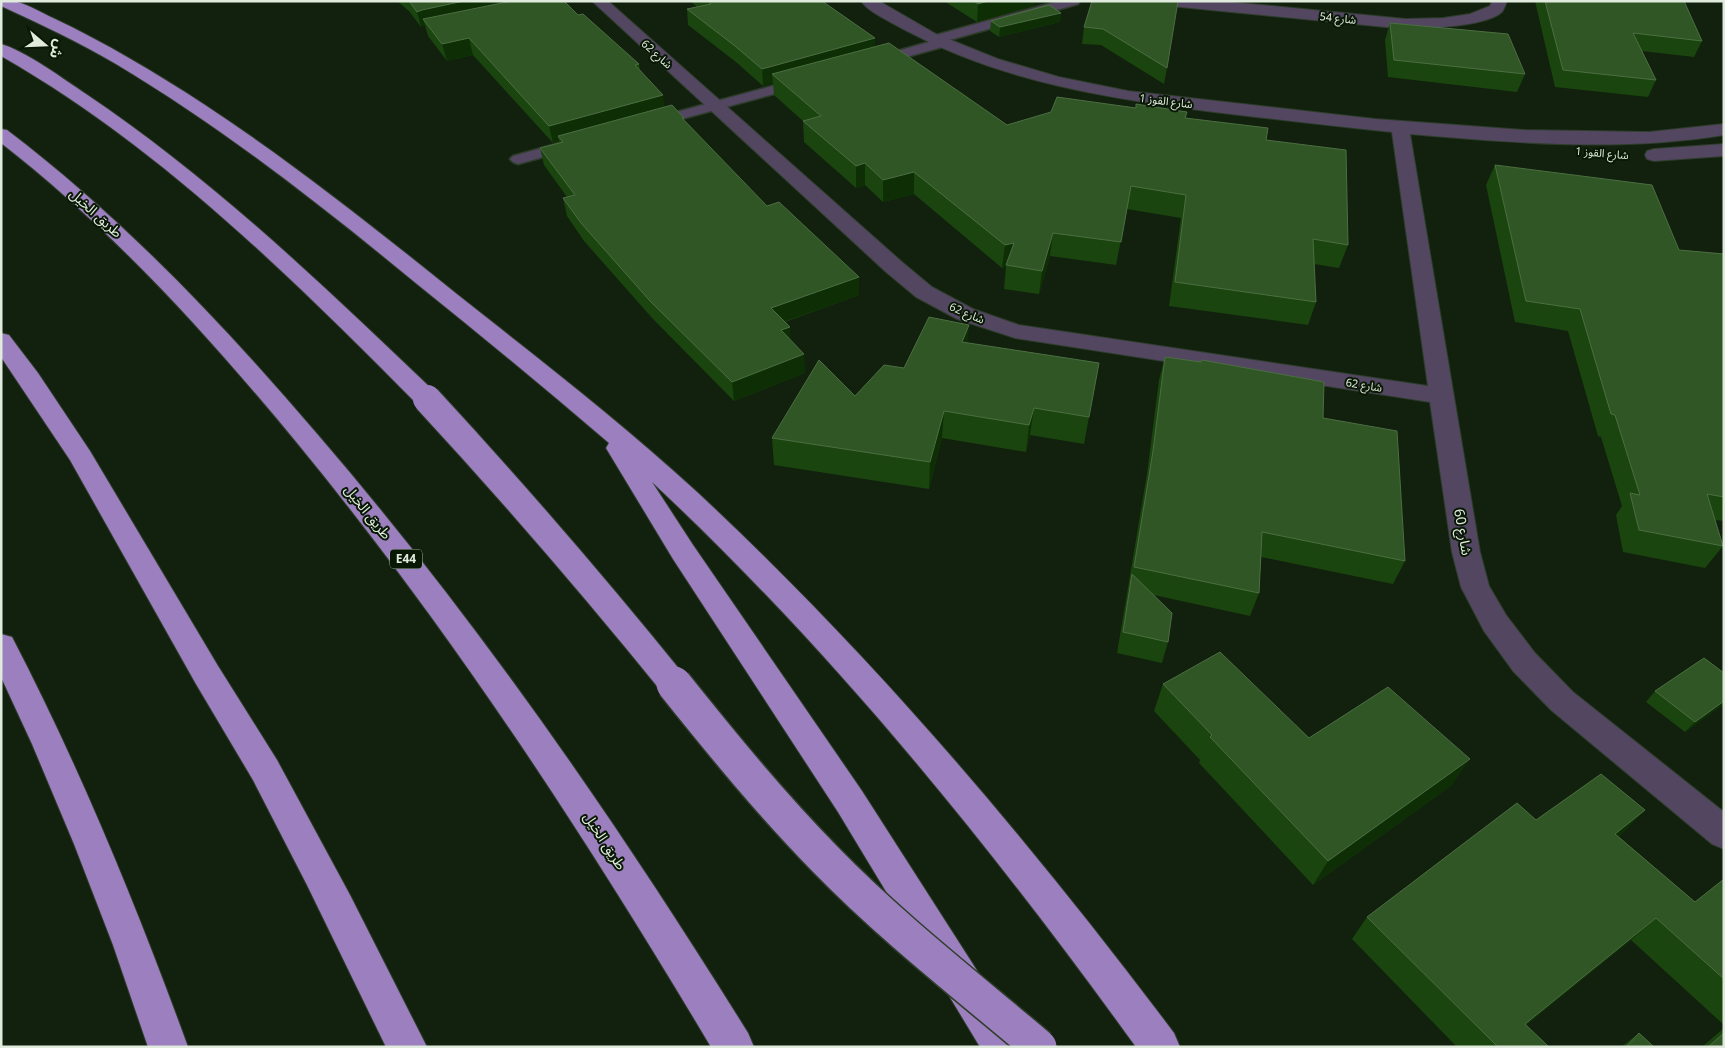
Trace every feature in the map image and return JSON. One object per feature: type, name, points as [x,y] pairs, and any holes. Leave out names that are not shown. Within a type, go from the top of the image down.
[{"type":"highway","points":[[3,1],[106,51],[234,132],[296,176],[363,228],[608,428],[692,505],[769,580],[863,678],[951,779],[1050,900],[1160,1047]]},
{"type":"highway","points":[[1,49],[50,78],[94,108],[186,177],[237,219],[334,308],[427,399],[505,484],[593,585],[768,799],[826,860],[892,923],[1039,1047]]},
{"type":"highway","name":"طريق الخيل","points":[[1,134],[90,206],[188,303],[307,437],[380,526],[455,623],[557,768],[679,955],[734,1047]]},
{"type":"highway","points":[[1,340],[70,439],[131,539],[200,663],[264,767],[332,895],[407,1047]]},
{"type":"highway","points":[[608,428],[644,493],[823,761],[924,917],[1003,1047]]},
{"type":"highway","points":[[1,646],[29,700],[94,846],[168,1047]]},
{"type":"street","name":"شارع 62","points":[[599,1],[916,286],[965,314],[1024,332],[1442,396]]},
{"type":"street","name":"شارع القوز 1","points":[[868,1],[893,18],[937,41],[981,60],[1075,87],[1128,96],[1481,135],[1621,139],[1677,136],[1724,130]]},
{"type":"street","name":"شارع 54","points":[[1170,1],[1406,24],[1442,23],[1474,18],[1496,9],[1500,1]]},
{"type":"street","name":"شارع 60","points":[[1400,127],[1466,552],[1475,586],[1494,623],[1524,662],[1562,701],[1724,834]]},
{"type":"street","name":"شارع القوز 1","points":[[1481,135],[1519,143],[1595,153],[1636,155],[1696,154],[1724,150]]},
{"type":"lane","points":[[856,67],[1074,1]]},
{"type":"lane","points":[[640,126],[818,77]]},
{"type":"lane","points":[[518,159],[584,142]]},
{"type":"building","points":[[409,1],[464,1],[417,12]]},
{"type":"building","points":[[512,1],[564,1],[578,15],[583,14],[639,64],[635,65],[663,95],[549,126],[469,38],[442,44],[423,19]]},
{"type":"building","points":[[708,1],[822,1],[875,38],[762,69],[687,9],[711,4]]},
{"type":"building","points":[[974,1],[988,1],[978,4]]},
{"type":"building","points":[[1092,1],[1178,1],[1167,68],[1103,29],[1084,27]]},
{"type":"building","points":[[1545,1],[1684,1],[1702,41],[1633,33],[1656,80],[1563,70]]},
{"type":"building","points":[[1049,5],[1061,13],[1000,27],[991,21]]},
{"type":"building","points":[[1390,23],[1508,34],[1525,74],[1394,60]]},
{"type":"building","points":[[889,43],[1007,125],[1051,112],[1057,97],[1136,108],[1136,104],[1187,112],[1185,118],[1268,128],[1266,140],[1346,150],[1348,245],[1313,239],[1316,302],[1175,282],[1186,195],[1131,186],[1121,242],[1053,233],[1042,271],[1006,265],[1014,243],[1005,245],[914,172],[883,180],[865,163],[856,166],[803,121],[821,116],[772,74]]},
{"type":"building","points":[[672,105],[684,118],[682,118],[767,206],[779,202],[859,277],[771,308],[790,327],[781,330],[804,354],[732,382],[650,301],[581,223],[563,198],[575,195],[540,148],[563,142],[558,136]]},
{"type":"building","points":[[1495,165],[1652,185],[1679,250],[1724,254],[1724,497],[1707,494],[1723,546],[1639,530],[1630,493],[1640,495],[1615,415],[1611,414],[1580,309],[1526,301]]},
{"type":"building","points":[[929,317],[969,325],[962,342],[1099,363],[1089,417],[1034,408],[1029,425],[944,411],[930,462],[772,438],[819,360],[855,396],[884,365],[904,368]]},
{"type":"building","points":[[1165,357],[1201,362],[1202,360],[1324,382],[1323,418],[1397,431],[1405,561],[1262,532],[1259,593],[1134,567],[1153,451]]},
{"type":"building","points":[[1132,574],[1172,613],[1168,642],[1123,632]]},
{"type":"building","points":[[1220,652],[1309,738],[1388,687],[1470,759],[1328,861],[1210,737],[1212,735],[1163,684]]},
{"type":"building","points":[[1704,658],[1724,673],[1724,701],[1695,722],[1655,691]]},
{"type":"building","points":[[1601,774],[1645,810],[1615,834],[1695,902],[1724,879],[1724,979],[1656,918],[1525,1024],[1549,1047],[1498,1047],[1367,917],[1517,803],[1536,820]]},
{"type":"building","points":[[1639,1033],[1654,1047],[1626,1047]]},
{"type":"building","points":[[1724,1033],[1724,1047],[1708,1047]]}]
